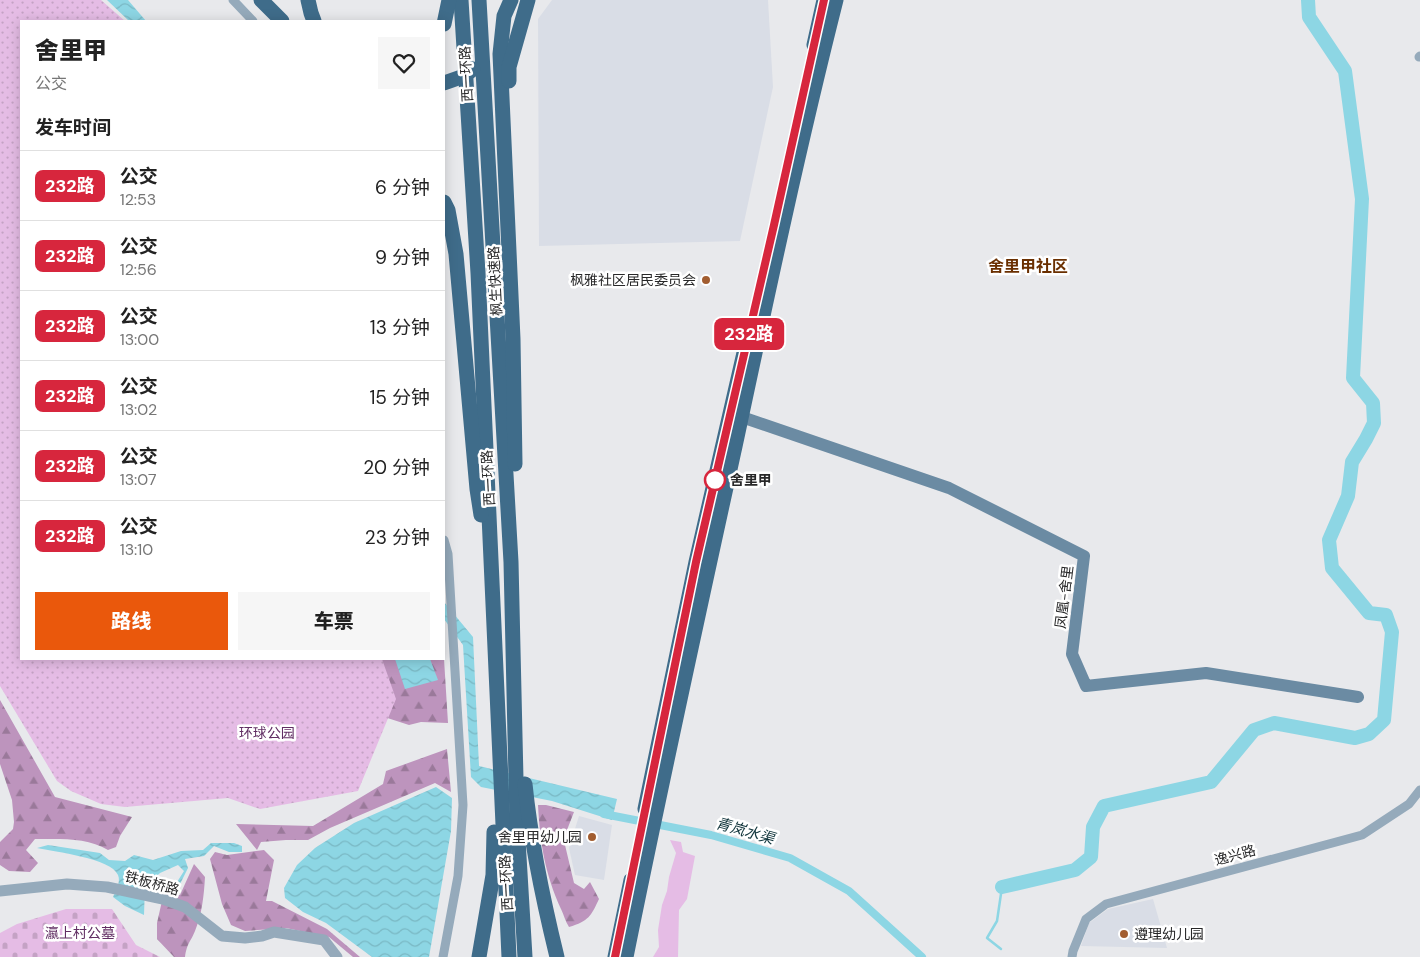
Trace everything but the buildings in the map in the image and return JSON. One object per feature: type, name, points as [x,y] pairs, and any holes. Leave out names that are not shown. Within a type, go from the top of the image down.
[{"type":"highway","points":[[261,0],[281,20]]},
{"type":"highway","points":[[308,0],[310,13],[314,20]]},
{"type":"highway","points":[[445,20],[449,0]]},
{"type":"highway","name":"西一环路","points":[[461,0],[478,273],[509,957]]},
{"type":"highway","name":"枫生快速路","points":[[479,0],[511,562]]},
{"type":"highway","points":[[511,0],[504,16],[500,54],[513,339],[515,495],[512,595]]},
{"type":"highway","points":[[506,188],[509,67],[528,0]]},
{"type":"highway","points":[[445,83],[464,76],[495,53],[526,20],[538,0]]},
{"type":"highway","points":[[736,415],[774,225],[824,0]]},
{"type":"highway","points":[[615,957],[651,806],[696,562],[736,415],[836,0]]},
{"type":"highway","points":[[445,204],[448,210],[456,254],[477,489],[494,595]]},
{"type":"highway","name":"西一环路","points":[[511,562],[517,823],[525,957]]},
{"type":"highway","points":[[514,665],[529,827],[541,890],[557,957]]},
{"type":"highway","points":[[479,957],[493,875],[496,670]]},
{"type":"highway","points":[[626,957],[645,835]]},
{"type":"main road","name":"凤凰-舍里","points":[[736,415],[949,488],[1084,556],[1072,654],[1086,686],[1206,673],[1358,697]]},
{"type":"street","points":[[233,0],[252,20]]},
{"type":"street","points":[[443,957],[458,876],[463,805],[448,554],[445,544]]},
{"type":"street","name":"逸兴路","points":[[1072,957],[1086,919],[1106,904],[1362,835],[1409,804],[1420,790]]},
{"type":"street","name":"铁板桥路","points":[[0,891],[67,884],[107,887],[163,899],[185,907],[222,936],[245,938],[274,932],[324,940],[337,957]]},
{"type":"shaded area","points":[[552,0],[768,0],[773,87],[740,241],[539,246],[538,19]]},
{"type":"shaded area","name":"舍里甲幼儿园","points":[[579,816],[612,825],[604,880],[575,875],[569,848]]},
{"type":"shaded area","name":"遵理幼儿园","points":[[1153,899],[1167,948],[1081,946],[1089,923],[1108,909]]},
{"type":"green space","name":"环球公园","points":[[0,0],[101,0],[124,20],[20,20],[20,660],[382,660],[396,699],[358,791],[260,809],[228,798],[125,807],[101,804],[71,791],[57,781],[0,686]]},
{"type":"green space","points":[[208,660],[444,660],[448,723],[421,722],[409,725]]},
{"type":"green space","points":[[0,700],[55,797],[132,817],[120,836],[116,847],[108,850],[82,841],[35,839],[26,850],[38,863],[30,872],[9,871],[0,865],[0,842],[13,829],[14,822],[12,800],[0,764]]},
{"type":"green space","points":[[447,749],[451,792],[435,783],[330,828],[308,840],[261,842],[257,850],[236,824],[313,826],[383,784],[386,771]]},
{"type":"green space","points":[[538,805],[546,805],[574,812],[567,830],[565,845],[574,883],[584,889],[590,882],[599,899],[594,910],[585,920],[569,927],[547,871],[540,832]]},
{"type":"green space","points":[[670,840],[681,842],[683,852],[695,856],[687,899],[679,910],[678,957],[653,957],[659,947],[658,930],[662,905],[676,853]]},
{"type":"green space","points":[[264,850],[274,860],[266,901],[272,901],[327,929],[360,957],[353,957],[329,937],[286,928],[245,931],[231,925],[222,904],[210,859],[215,852],[227,855]]},
{"type":"green space","points":[[194,864],[205,877],[201,911],[185,957],[174,957],[157,939],[157,923],[164,892],[180,895]]},
{"type":"green space","name":"瀛上村公墓","points":[[66,909],[112,909],[136,945],[160,957],[0,957],[0,933],[17,924]]},
{"type":"water","points":[[107,0],[128,0],[145,20],[128,20]]},
{"type":"water","points":[[445,603],[473,637],[479,766],[617,799],[612,820],[552,801],[481,787],[471,777],[463,645],[445,620]]},
{"type":"water","points":[[395,660],[430,660],[438,680],[405,689]]},
{"type":"water","points":[[436,787],[452,798],[451,831],[429,957],[372,957],[326,923],[303,912],[285,898],[284,888],[297,865],[315,848],[354,823]]},
{"type":"water","points":[[211,843],[234,843],[242,846],[242,852],[229,852],[214,846],[204,856],[185,859],[188,868],[177,890],[172,890],[184,871],[178,865],[160,873],[145,886],[144,915],[125,906],[113,897],[119,881],[118,875],[113,869],[94,860],[37,848],[48,845],[100,853],[109,860],[125,861],[134,855],[153,860],[181,851],[203,850]]},
{"type":"waterway","points":[[1002,887],[1075,870],[1091,857],[1093,827],[1104,806],[1211,782],[1254,730],[1274,723],[1355,738],[1369,734],[1384,720],[1392,632],[1386,615],[1369,613],[1332,568],[1329,540],[1348,496],[1352,462],[1374,423],[1373,403],[1353,378],[1362,199],[1345,71],[1309,17],[1308,0]]},
{"type":"waterway","name":"青岚水渠","points":[[604,814],[711,835],[790,858],[849,891],[922,957]]},
{"type":"waterway","points":[[1001,949],[987,938],[997,921],[1002,887]]},
{"type":"bus line","name":"232路","points":[[615,957],[696,562],[824,0]]},
{"type":"place","name":"枫雅社区居民委员会","points":[[706,280]]},
{"type":"place","name":"舍里甲","points":[[715,480]]},
{"type":"place","name":"舍里甲幼儿园","points":[[592,837]]},
{"type":"place","name":"遵理幼儿园","points":[[1124,934]]},
{"type":"district","name":"舍里甲社区","points":[[1028,266]]}]
